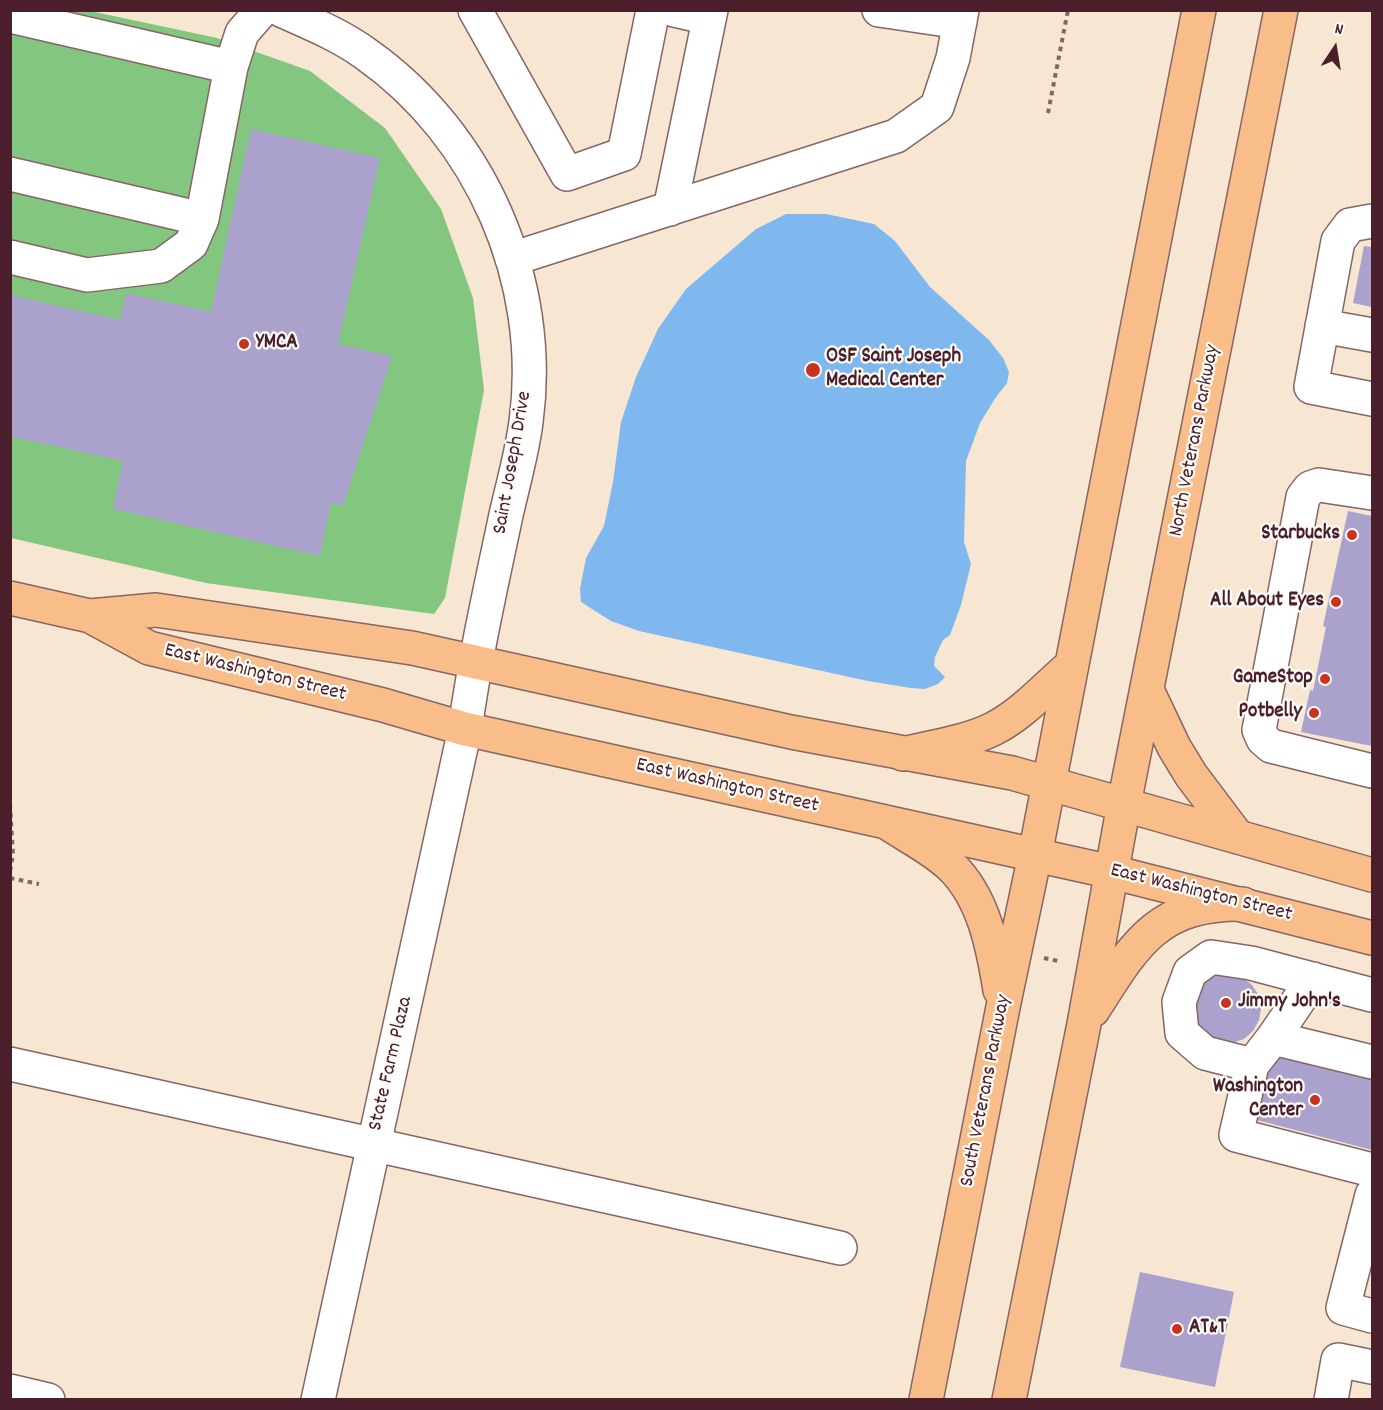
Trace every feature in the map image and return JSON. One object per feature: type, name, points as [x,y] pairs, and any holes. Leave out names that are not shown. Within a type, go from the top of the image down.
[{"type":"main road","points":[[1049,783],[1199,10]]},
{"type":"main road","name":"North Veterans Parkway","points":[[1112,872],[1281,10]]},
{"type":"main road","name":"East Washington Street","points":[[10,598],[90,616],[149,648],[363,700],[465,729],[1112,872],[1372,938]]},
{"type":"main road","name":"East Washington Street","points":[[90,616],[156,610],[412,648],[791,732],[1012,773],[1372,874]]},
{"type":"main road","points":[[903,754],[992,730],[1010,719],[1072,664]]},
{"type":"main road","points":[[1147,690],[1174,747],[1191,775],[1237,836]]},
{"type":"main road","name":"South Veterans Parkway","points":[[926,1400],[1049,783]]},
{"type":"main road","points":[[889,824],[950,864],[962,878],[978,906],[993,946],[1003,1007]]},
{"type":"main road","points":[[1010,1400],[1112,872]]},
{"type":"main road","points":[[1084,1024],[1133,949],[1162,923],[1194,908],[1217,904],[1243,904]]},
{"type":"street","points":[[10,257],[87,275],[161,266],[191,244],[202,219],[231,67],[243,33],[262,10]]},
{"type":"street","name":"Saint Joseph Drive","points":[[281,10],[326,30],[366,54],[402,84],[440,122],[457,144],[486,191],[512,259],[527,330],[526,423],[475,662],[465,729]]},
{"type":"street","points":[[475,10],[567,174],[624,154],[653,10]]},
{"type":"street","points":[[670,209],[710,14],[674,10]]},
{"type":"street","points":[[512,259],[896,136],[938,107],[953,58],[961,16],[879,10]]},
{"type":"street","points":[[10,16],[231,67]]},
{"type":"street","points":[[10,174],[202,219]]},
{"type":"street","points":[[1372,221],[1350,225],[1338,240],[1311,387],[1372,399]]},
{"type":"street","points":[[1322,326],[1372,335]]},
{"type":"street","points":[[1372,493],[1319,485],[1310,488],[1303,497],[1259,730],[1263,739],[1271,746],[1372,771]]},
{"type":"street","name":"State Farm Plaza","points":[[318,1400],[465,729]]},
{"type":"street","points":[[1252,1065],[1205,1053],[1182,1033],[1179,1002],[1190,972],[1211,957],[1251,963],[1372,995]]},
{"type":"street","points":[[1313,980],[1252,1065],[1236,1135],[1372,1170]]},
{"type":"street","points":[[1273,1038],[1372,1062]]},
{"type":"street","points":[[10,1064],[840,1248]]},
{"type":"street","points":[[1372,1195],[1343,1308],[1372,1316]]},
{"type":"street","points":[[1331,1400],[1338,1360],[1372,1367]]},
{"type":"street","points":[[10,1391],[48,1400]]},
{"type":"path","points":[[1048,113],[1068,10]]},
{"type":"path","points":[[10,804],[13,854],[10,872]]},
{"type":"path","points":[[10,878],[39,884]]},
{"type":"path","points":[[1037,956],[1058,961]]},
{"type":"green space","name":"YMCA","points":[[11,11],[90,11],[217,38],[310,71],[385,128],[441,209],[473,298],[484,390],[445,598],[434,614],[206,583],[11,538]]},
{"type":"water","points":[[786,214],[826,214],[874,224],[895,241],[930,287],[989,340],[1003,358],[1009,372],[1007,383],[980,423],[966,461],[964,542],[971,564],[961,605],[950,635],[943,640],[935,657],[934,666],[945,677],[938,684],[925,689],[868,681],[639,631],[611,621],[581,602],[580,589],[586,558],[604,526],[621,422],[636,377],[658,329],[686,289],[756,229]]},
{"type":"building","points":[[251,129],[380,158],[338,344],[392,356],[343,506],[331,503],[320,556],[113,509],[123,461],[10,436],[10,295],[120,320],[126,293],[211,312]]},
{"type":"building","points":[[1364,246],[1372,247],[1372,307],[1353,303]]},
{"type":"building","points":[[1348,511],[1372,516],[1372,746],[1301,732],[1310,690],[1313,691],[1326,627],[1323,626]]},
{"type":"building","name":"Jimmy John's","points":[[1218,974],[1243,978],[1252,985],[1259,996],[1261,1009],[1259,1020],[1253,1031],[1244,1039],[1232,1043],[1220,1043],[1199,1032],[1192,997],[1207,978]]},
{"type":"building","name":"Washington Center","points":[[1270,1053],[1372,1080],[1372,1150],[1253,1119]]},
{"type":"building","name":"AT&T","points":[[1140,1272],[1234,1292],[1215,1387],[1120,1367]]},
{"type":"place","name":"YMCA","points":[[244,344]]},
{"type":"place","name":"OSF Saint Joseph Medical Center","points":[[813,370]]},
{"type":"place","name":"Starbucks","points":[[1352,535]]},
{"type":"place","name":"All About Eyes","points":[[1336,602]]},
{"type":"place","name":"GameStop","points":[[1325,679]]},
{"type":"place","name":"Potbelly","points":[[1314,713]]},
{"type":"place","name":"Jimmy John's","points":[[1226,1003]]},
{"type":"place","name":"Washington Center","points":[[1315,1100]]},
{"type":"place","name":"AT&T","points":[[1177,1329]]}]
